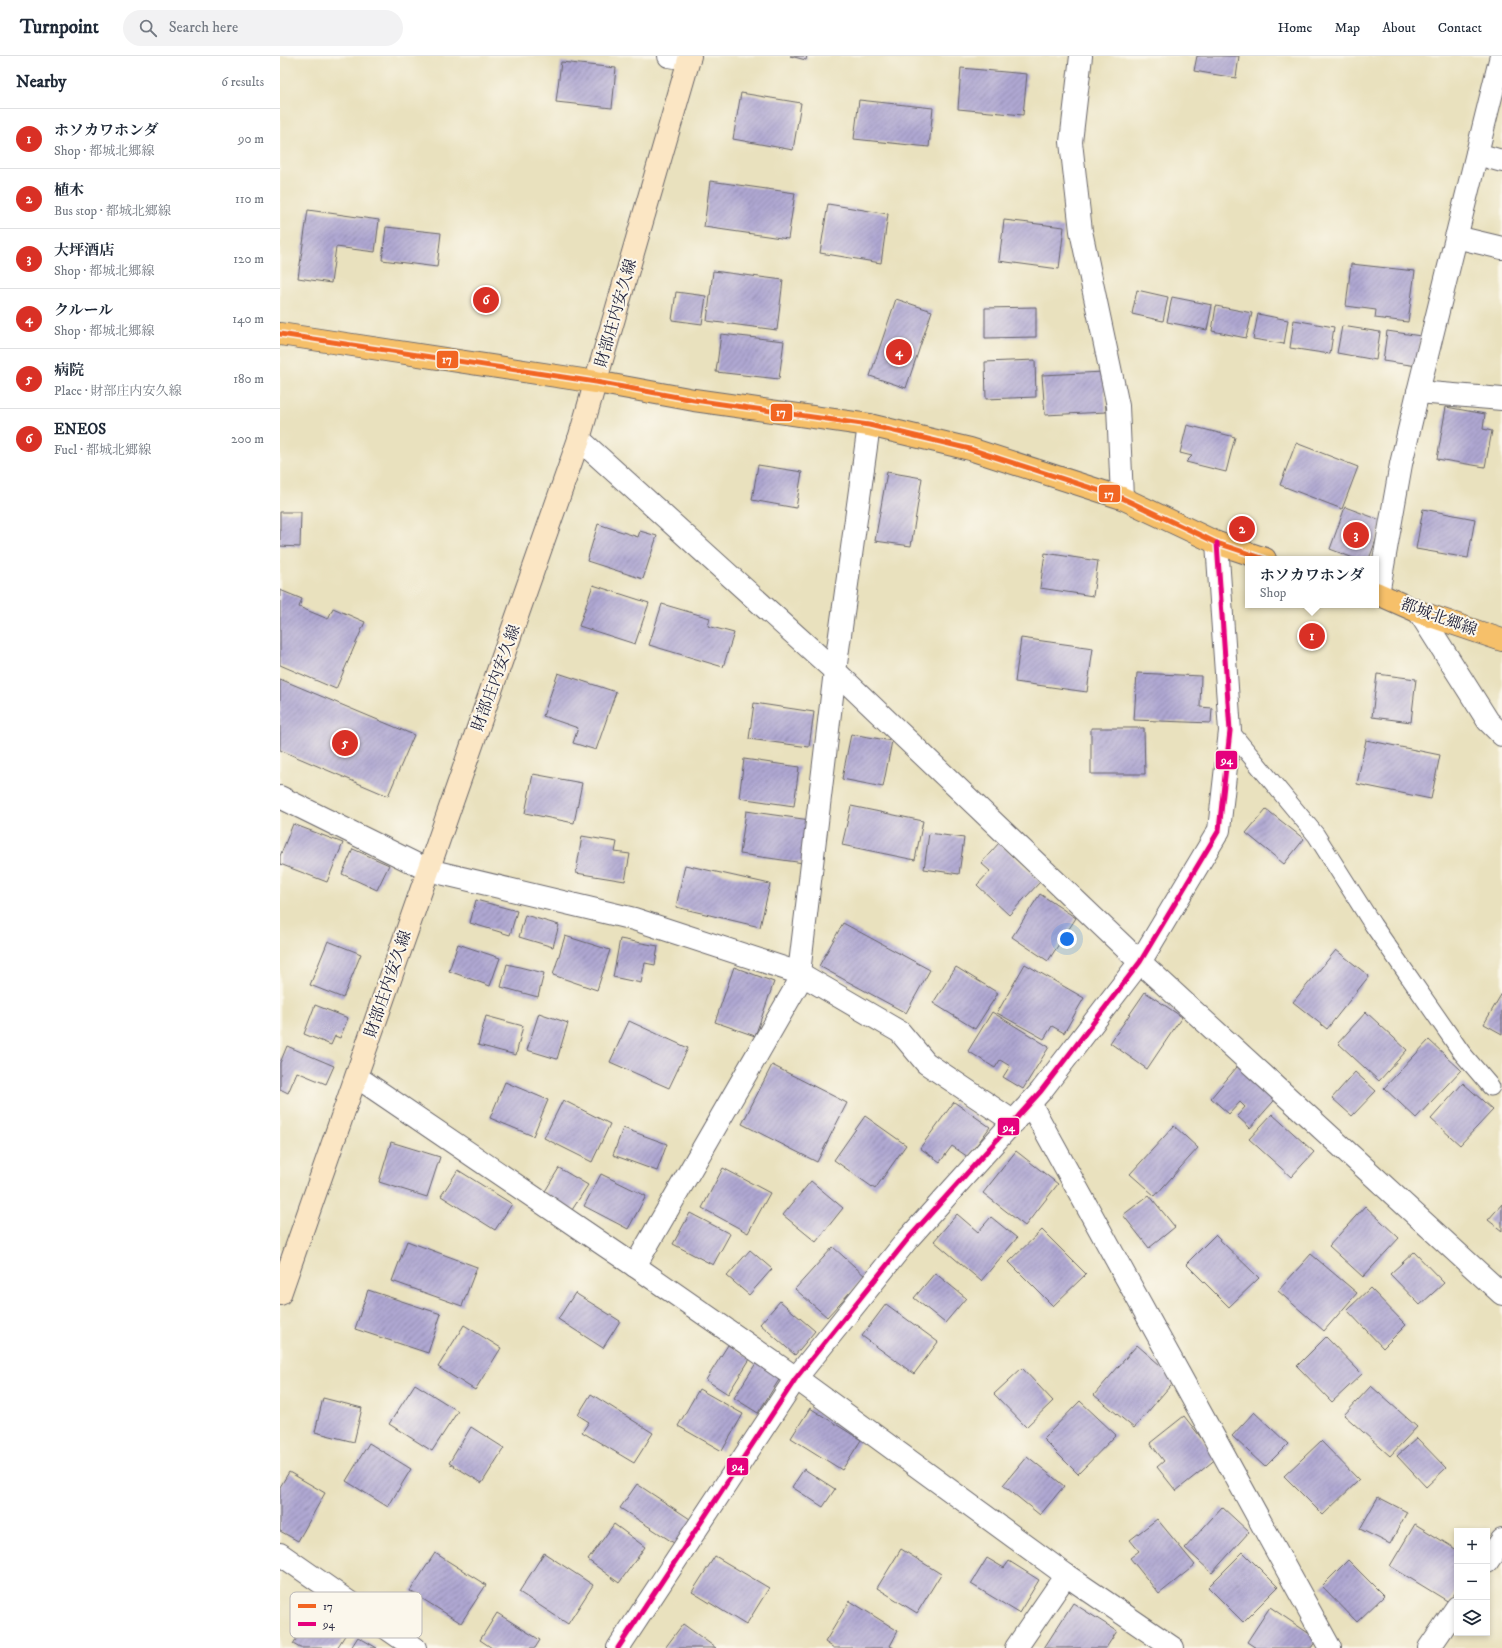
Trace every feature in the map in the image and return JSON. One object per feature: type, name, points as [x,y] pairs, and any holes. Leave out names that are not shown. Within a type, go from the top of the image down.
[{"type":"main road","name":"財部庄内安久線","points":[[280,1294],[357,1077],[387,984],[579,439],[596,382],[683,57]]},
{"type":"main road","points":[[280,334],[596,382],[694,400],[870,425],[970,449],[1122,498],[1217,543],[1257,556]]},
{"type":"main road","name":"都城北郷線","points":[[1379,594],[1419,612],[1502,640]]},
{"type":"street","points":[[1081,56],[1071,142],[1081,231],[1118,406],[1122,498]]},
{"type":"street","points":[[1379,582],[1401,464],[1501,56]]},
{"type":"street","points":[[1477,154],[1502,161]]},
{"type":"street","points":[[1456,237],[1502,248]]},
{"type":"street","points":[[1418,392],[1502,399]]},
{"type":"street","points":[[635,1266],[801,974],[835,671],[870,425]]},
{"type":"street","points":[[579,439],[835,671],[1140,962],[1502,1294]]},
{"type":"street","points":[[618,1648],[796,1378],[907,1240],[1041,1092],[1140,962],[1219,830],[1230,730],[1217,543]]},
{"type":"street","points":[[1419,612],[1488,721],[1502,735]]},
{"type":"street","points":[[280,797],[428,870],[634,919],[801,974],[900,1032],[926,1063],[1014,1122]]},
{"type":"street","points":[[357,1077],[635,1266],[796,1378],[1066,1575],[1173,1648]]},
{"type":"street","points":[[1030,1103],[1330,1648]]},
{"type":"street","points":[[1490,1558],[1502,1540]]},
{"type":"street","points":[[280,1554],[334,1592]]},
{"type":"street","points":[[1016,1648],[1066,1575]]},
{"type":"street","points":[[1429,1648],[1454,1611]]},
{"type":"street","points":[[400,1638],[414,1648]]},
{"type":"lane","points":[[1230,730],[1316,835],[1373,925],[1462,1053],[1491,1087]]},
{"type":"building","points":[[790,56],[807,56],[806,60]]},
{"type":"building","points":[[1197,56],[1239,56],[1236,78],[1194,71]]},
{"type":"building","points":[[561,62],[616,68],[612,108],[556,102]]},
{"type":"building","points":[[961,68],[1027,74],[1023,115],[958,109]]},
{"type":"building","points":[[741,93],[801,103],[793,150],[733,139]]},
{"type":"building","points":[[859,100],[933,108],[929,147],[854,139]]},
{"type":"building","points":[[710,181],[795,193],[788,239],[704,227]]},
{"type":"building","points":[[828,204],[888,214],[881,263],[820,253]]},
{"type":"building","points":[[308,210],[379,220],[375,252],[336,247],[331,283],[298,278]]},
{"type":"building","points":[[1004,220],[1064,227],[1059,269],[999,261]]},
{"type":"building","points":[[386,227],[441,233],[437,267],[382,260]]},
{"type":"building","points":[[1351,264],[1415,271],[1408,322],[1375,318],[1376,310],[1346,306]]},
{"type":"building","points":[[713,271],[783,280],[777,330],[707,321]]},
{"type":"building","points":[[1137,290],[1168,297],[1163,321],[1132,314]]},
{"type":"building","points":[[676,292],[706,296],[702,324],[672,320]]},
{"type":"building","points":[[1172,297],[1212,305],[1207,330],[1167,322]]},
{"type":"building","points":[[896,299],[932,311],[906,388],[870,376]]},
{"type":"building","points":[[1216,306],[1252,313],[1246,338],[1212,331]]},
{"type":"building","points":[[1036,307],[1036,337],[985,338],[985,308]]},
{"type":"building","points":[[1258,314],[1288,320],[1284,344],[1253,339]]},
{"type":"building","points":[[1294,320],[1334,327],[1330,354],[1290,348]]},
{"type":"building","points":[[1342,326],[1380,332],[1376,360],[1337,353]]},
{"type":"building","points":[[1387,331],[1421,336],[1417,366],[1383,361]]},
{"type":"building","points":[[721,334],[784,341],[779,379],[716,372]]},
{"type":"building","points":[[1035,360],[1036,397],[986,399],[985,362]]},
{"type":"building","points":[[1104,372],[1106,412],[1045,415],[1042,375]]},
{"type":"building","points":[[1446,407],[1485,414],[1483,429],[1492,431],[1485,467],[1437,459]]},
{"type":"building","points":[[1187,425],[1235,437],[1226,472],[1186,462],[1192,456],[1180,453]]},
{"type":"building","points":[[1296,443],[1358,467],[1342,509],[1280,485]]},
{"type":"building","points":[[758,465],[802,472],[796,508],[752,500]]},
{"type":"building","points":[[887,472],[922,478],[911,546],[875,541]]},
{"type":"building","points":[[1345,507],[1383,521],[1370,556],[1348,556],[1330,549]]},
{"type":"building","points":[[1423,509],[1475,519],[1468,558],[1416,549]]},
{"type":"building","points":[[280,512],[301,512],[300,547],[280,546]]},
{"type":"building","points":[[598,524],[638,537],[640,531],[657,536],[643,579],[587,561]]},
{"type":"building","points":[[1045,553],[1098,561],[1093,596],[1040,588]]},
{"type":"building","points":[[593,585],[649,603],[635,644],[579,626]]},
{"type":"building","points":[[280,590],[302,599],[299,607],[328,619],[333,608],[365,622],[336,689],[280,665]]},
{"type":"building","points":[[662,604],[710,618],[708,626],[734,633],[723,667],[649,645]]},
{"type":"building","points":[[1021,638],[1093,648],[1087,692],[1015,682]]},
{"type":"building","points":[[558,673],[616,692],[596,750],[573,743],[578,728],[543,716]]},
{"type":"building","points":[[1137,673],[1201,676],[1200,707],[1212,708],[1211,723],[1134,720]]},
{"type":"building","points":[[1377,674],[1416,679],[1411,722],[1372,717]]},
{"type":"building","points":[[280,679],[414,735],[388,796],[280,750]]},
{"type":"building","points":[[754,703],[814,712],[809,747],[749,739]]},
{"type":"building","points":[[1091,728],[1144,728],[1145,774],[1091,774]]},
{"type":"building","points":[[851,734],[892,741],[883,787],[842,779]]},
{"type":"building","points":[[1366,740],[1440,755],[1431,799],[1357,784]]},
{"type":"building","points":[[744,759],[799,767],[794,806],[739,798]]},
{"type":"building","points":[[533,774],[582,783],[574,823],[525,813]]},
{"type":"building","points":[[851,806],[923,821],[915,860],[842,845]]},
{"type":"building","points":[[1266,809],[1304,839],[1284,864],[1246,833]]},
{"type":"building","points":[[746,811],[810,820],[804,863],[740,854]]},
{"type":"building","points":[[293,824],[343,843],[327,882],[280,864],[280,856]]},
{"type":"building","points":[[929,833],[964,838],[959,874],[924,869]]},
{"type":"building","points":[[582,836],[617,842],[615,852],[630,854],[625,881],[576,873]]},
{"type":"building","points":[[999,843],[1040,882],[1009,915],[977,885],[990,871],[981,863]]},
{"type":"building","points":[[353,849],[389,865],[377,890],[342,874]]},
{"type":"building","points":[[685,865],[770,884],[760,927],[676,907]]},
{"type":"building","points":[[1040,894],[1076,918],[1048,961],[1012,937]]},
{"type":"building","points":[[476,900],[517,911],[510,935],[470,923]]},
{"type":"building","points":[[525,915],[559,925],[553,947],[519,937]]},
{"type":"building","points":[[843,923],[930,970],[906,1013],[819,966]]},
{"type":"building","points":[[565,936],[610,950],[597,990],[553,975]]},
{"type":"building","points":[[620,939],[658,946],[655,965],[645,963],[641,983],[613,977]]},
{"type":"building","points":[[328,941],[361,954],[343,998],[310,985]]},
{"type":"building","points":[[458,944],[500,958],[490,986],[449,971]]},
{"type":"building","points":[[1336,950],[1369,976],[1327,1029],[1293,1002]]},
{"type":"building","points":[[507,964],[544,973],[538,997],[501,987]]},
{"type":"building","points":[[1025,964],[1084,998],[1064,1033],[1052,1026],[1044,1039],[997,1013]]},
{"type":"building","points":[[734,967],[774,982],[755,1036],[715,1022]]},
{"type":"building","points":[[956,967],[998,993],[975,1029],[933,1003]]},
{"type":"building","points":[[1145,992],[1182,1017],[1147,1069],[1110,1043]]},
{"type":"building","points":[[1502,993],[1502,1034],[1484,1024]]},
{"type":"building","points":[[315,1005],[348,1018],[340,1038],[335,1036],[331,1045],[304,1034]]},
{"type":"building","points":[[992,1012],[1049,1047],[1023,1089],[1003,1077],[1010,1066],[1000,1060],[995,1068],[968,1051]]},
{"type":"building","points":[[1366,1012],[1407,1050],[1379,1081],[1338,1043]]},
{"type":"building","points":[[539,1013],[568,1023],[557,1059],[527,1050]]},
{"type":"building","points":[[486,1016],[523,1026],[516,1055],[478,1045]]},
{"type":"building","points":[[629,1021],[688,1048],[669,1088],[610,1062]]},
{"type":"building","points":[[1429,1040],[1461,1070],[1416,1118],[1384,1088]]},
{"type":"building","points":[[287,1046],[334,1066],[326,1084],[297,1072],[288,1093],[280,1089],[280,1063]]},
{"type":"building","points":[[1242,1061],[1280,1094],[1250,1128],[1237,1116],[1245,1107],[1240,1102],[1229,1114],[1211,1098]]},
{"type":"building","points":[[772,1065],[847,1103],[817,1162],[742,1124]]},
{"type":"building","points":[[1355,1072],[1376,1091],[1352,1116],[1332,1098]]},
{"type":"building","points":[[505,1082],[548,1100],[533,1136],[490,1118]]},
{"type":"building","points":[[1463,1083],[1493,1110],[1460,1145],[1431,1119]]},
{"type":"building","points":[[563,1100],[610,1124],[592,1162],[544,1138]]},
{"type":"building","points":[[954,1102],[990,1127],[968,1157],[952,1146],[940,1162],[920,1148]]},
{"type":"building","points":[[1272,1114],[1314,1152],[1291,1177],[1249,1139]]},
{"type":"building","points":[[865,1116],[906,1145],[875,1189],[834,1160]]},
{"type":"building","points":[[1174,1126],[1198,1148],[1155,1196],[1130,1174]]},
{"type":"building","points":[[623,1128],[667,1144],[657,1171],[613,1155]]},
{"type":"building","points":[[391,1142],[440,1157],[427,1197],[379,1182]]},
{"type":"building","points":[[1016,1151],[1058,1184],[1025,1226],[983,1193]]},
{"type":"building","points":[[559,1168],[588,1185],[572,1210],[544,1193]]},
{"type":"building","points":[[723,1168],[770,1193],[748,1233],[702,1208]]},
{"type":"building","points":[[458,1170],[512,1204],[495,1230],[441,1196]]},
{"type":"building","points":[[601,1174],[646,1196],[628,1229],[584,1206]]},
{"type":"building","points":[[811,1181],[843,1208],[816,1242],[783,1215]]},
{"type":"building","points":[[1149,1195],[1175,1227],[1149,1248],[1123,1215]]},
{"type":"building","points":[[1502,1204],[1502,1231],[1488,1220]]},
{"type":"building","points":[[1365,1206],[1399,1238],[1363,1277],[1329,1246]]},
{"type":"building","points":[[690,1213],[730,1234],[713,1265],[673,1244]]},
{"type":"building","points":[[957,1214],[978,1232],[991,1217],[1017,1238],[981,1281],[934,1241]]},
{"type":"building","points":[[1042,1230],[1086,1274],[1053,1306],[1009,1262]]},
{"type":"building","points":[[1215,1235],[1259,1278],[1229,1307],[1186,1264]]},
{"type":"building","points":[[407,1241],[477,1267],[462,1306],[392,1281]]},
{"type":"building","points":[[833,1247],[865,1276],[827,1317],[795,1289]]},
{"type":"building","points":[[750,1250],[772,1269],[749,1295],[727,1276]]},
{"type":"building","points":[[1414,1252],[1444,1283],[1420,1305],[1390,1274]]},
{"type":"building","points":[[1311,1254],[1357,1293],[1324,1331],[1278,1291]]},
{"type":"building","points":[[935,1273],[966,1298],[945,1323],[914,1298]]},
{"type":"building","points":[[1370,1288],[1406,1325],[1383,1348],[1347,1310]]},
{"type":"building","points":[[368,1290],[441,1314],[428,1353],[355,1329]]},
{"type":"building","points":[[575,1293],[620,1321],[603,1348],[558,1319]]},
{"type":"building","points":[[780,1301],[815,1331],[795,1355],[760,1324]]},
{"type":"building","points":[[886,1304],[938,1342],[914,1374],[862,1336]]},
{"type":"building","points":[[464,1325],[501,1348],[475,1390],[438,1367]]},
{"type":"building","points":[[1326,1337],[1362,1374],[1332,1402],[1297,1366]]},
{"type":"building","points":[[728,1345],[750,1359],[728,1394],[706,1380]]},
{"type":"building","points":[[1137,1345],[1176,1379],[1134,1428],[1094,1395]]},
{"type":"building","points":[[758,1360],[782,1375],[758,1413],[734,1398]]},
{"type":"building","points":[[1022,1368],[1053,1401],[1026,1427],[994,1394]]},
{"type":"building","points":[[415,1384],[458,1411],[432,1451],[389,1424]]},
{"type":"building","points":[[1371,1386],[1417,1427],[1390,1456],[1344,1415]]},
{"type":"building","points":[[699,1389],[743,1414],[722,1451],[678,1426]]},
{"type":"building","points":[[591,1394],[653,1433],[634,1463],[582,1432],[589,1422],[578,1415]]},
{"type":"building","points":[[323,1398],[362,1408],[354,1442],[315,1432]]},
{"type":"building","points":[[1080,1401],[1116,1435],[1078,1474],[1043,1439]]},
{"type":"building","points":[[810,1408],[861,1440],[842,1470],[791,1438]]},
{"type":"building","points":[[1254,1412],[1288,1444],[1265,1467],[1232,1436]]},
{"type":"building","points":[[1184,1416],[1217,1458],[1176,1491],[1157,1467],[1164,1461],[1150,1443]]},
{"type":"building","points":[[471,1427],[504,1448],[482,1483],[449,1463]]},
{"type":"building","points":[[1417,1438],[1446,1468],[1426,1487],[1397,1456]]},
{"type":"building","points":[[1321,1441],[1359,1480],[1323,1515],[1284,1476]]},
{"type":"building","points":[[369,1443],[411,1469],[388,1507],[346,1481]]},
{"type":"building","points":[[1027,1456],[1064,1486],[1040,1515],[1003,1485]]},
{"type":"building","points":[[804,1469],[835,1489],[823,1507],[792,1487]]},
{"type":"building","points":[[289,1472],[325,1493],[298,1541],[280,1531],[280,1487]]},
{"type":"building","points":[[637,1484],[693,1521],[677,1545],[620,1508]]},
{"type":"building","points":[[1378,1497],[1407,1512],[1390,1544],[1360,1529]]},
{"type":"building","points":[[1222,1507],[1249,1532],[1212,1573],[1185,1548]]},
{"type":"building","points":[[1157,1519],[1195,1565],[1159,1594],[1130,1558],[1139,1551],[1130,1540]]},
{"type":"building","points":[[614,1524],[645,1547],[619,1583],[588,1560]]},
{"type":"building","points":[[1415,1524],[1454,1548],[1454,1594],[1449,1602],[1390,1566]]},
{"type":"building","points":[[901,1549],[941,1574],[917,1613],[877,1588]]},
{"type":"building","points":[[1243,1552],[1278,1587],[1243,1622],[1208,1587]]},
{"type":"building","points":[[435,1553],[486,1585],[461,1623],[422,1599],[422,1592],[410,1591]]},
{"type":"building","points":[[544,1553],[593,1585],[568,1624],[519,1592]]},
{"type":"building","points":[[715,1556],[769,1588],[746,1625],[692,1592]]},
{"type":"building","points":[[987,1558],[1004,1568],[1009,1561],[1039,1580],[1019,1613],[971,1584]]},
{"type":"building","points":[[1348,1560],[1384,1596],[1357,1622],[1322,1586]]},
{"type":"building","points":[[850,1601],[898,1631],[890,1646],[894,1648],[834,1648],[825,1642]]},
{"type":"building","points":[[1073,1603],[1117,1631],[1106,1648],[1044,1648]]},
{"type":"building","points":[[1270,1607],[1317,1639],[1311,1648],[1256,1648],[1247,1642]]},
{"type":"building","points":[[497,1613],[540,1640],[535,1648],[492,1648],[480,1640]]},
{"type":"building","points":[[683,1624],[716,1648],[665,1648]]},
{"type":"building","points":[[297,1638],[343,1638],[337,1648],[300,1648],[293,1644]]},
{"type":"building","points":[[357,1638],[360,1638],[377,1648],[351,1648]]},
{"type":"transit line","name":"17","points":[[280,334],[596,382],[694,400],[869,425],[970,449],[1122,498],[1217,543],[1256,556]]},
{"type":"transit line","name":"94","points":[[618,1648],[796,1378],[907,1240],[1041,1091],[1140,962],[1219,830],[1230,731],[1217,543]]},
{"type":"place","name":"ENEOS","points":[[486,300]]},
{"type":"place","name":"クルール","points":[[899,352]]},
{"type":"place","name":"植木","points":[[1242,529]]},
{"type":"place","name":"大坪酒店","points":[[1356,535]]},
{"type":"place","name":"ホソカワホンダ","points":[[1312,636]]},
{"type":"place","name":"病院","points":[[345,743]]}]
